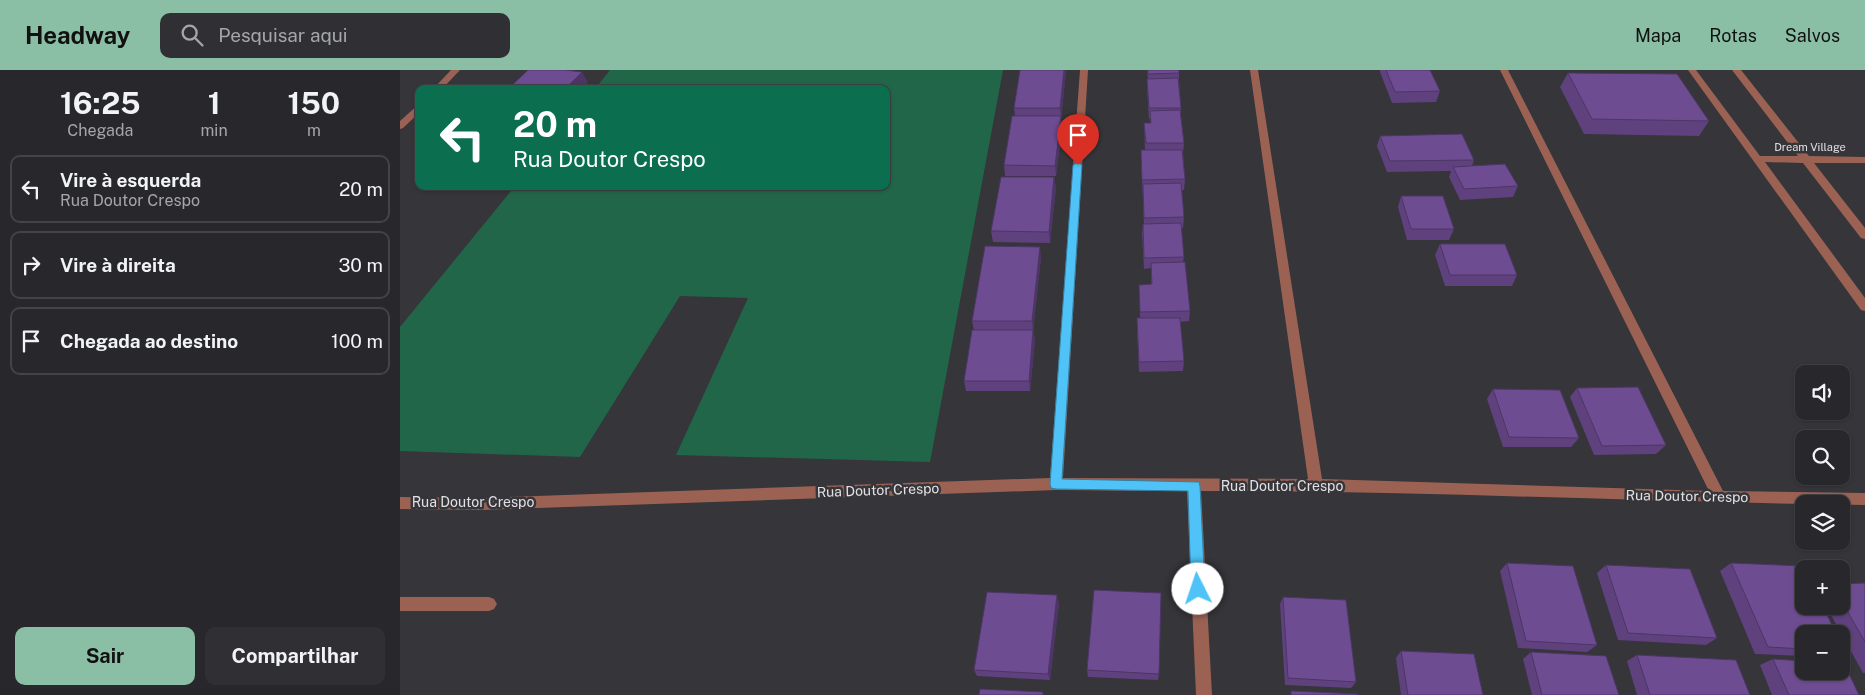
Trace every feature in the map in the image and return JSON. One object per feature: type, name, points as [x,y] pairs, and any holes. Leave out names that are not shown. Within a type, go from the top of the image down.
[{"type":"street","points":[[441,85],[456,70]]},
{"type":"street","points":[[1056,484],[1084,70]]},
{"type":"street","points":[[1254,70],[1316,485]]},
{"type":"street","points":[[1504,70],[1719,497]]},
{"type":"street","points":[[1692,70],[1865,307]]},
{"type":"street","points":[[1736,70],[1865,235]]},
{"type":"street","points":[[400,126],[415,111]]},
{"type":"street","name":"Dream Village","points":[[1756,159],[1865,160]]},
{"type":"street","name":"Rua Doutor Crespo","points":[[400,503],[481,504],[1056,484],[1316,485],[1719,497],[1865,499]]},
{"type":"street","points":[[1194,486],[1204,695]]},
{"type":"street","points":[[400,604],[489,604]]},
{"type":"green space","points":[[610,70],[1003,70],[930,462],[676,455],[748,298],[680,296],[580,457],[400,451],[400,327],[512,190],[890,190],[890,85],[598,85]]},
{"type":"building","points":[[528,70],[582,72],[569,85],[512,85]]},
{"type":"building","points":[[1020,70],[1064,70],[1060,108],[1014,108]]},
{"type":"building","points":[[1148,70],[1179,70],[1179,73],[1148,74]]},
{"type":"building","points":[[1386,70],[1430,70],[1440,91],[1395,92]]},
{"type":"building","points":[[1568,73],[1677,74],[1709,121],[1592,119]]},
{"type":"building","points":[[1178,78],[1181,108],[1149,108],[1147,79]]},
{"type":"building","points":[[1180,110],[1184,143],[1146,143],[1144,123],[1151,123],[1150,111]]},
{"type":"building","points":[[1012,116],[1061,116],[1055,166],[1004,165]]},
{"type":"building","points":[[1462,134],[1474,160],[1390,161],[1380,136]]},
{"type":"building","points":[[1141,150],[1182,150],[1185,179],[1142,180]]},
{"type":"building","points":[[1505,164],[1518,186],[1464,189],[1453,167]]},
{"type":"building","points":[[1001,177],[1054,177],[1049,232],[991,231]]},
{"type":"building","points":[[1181,183],[1184,217],[1144,218],[1143,184]]},
{"type":"building","points":[[1401,196],[1443,196],[1454,229],[1411,229]]},
{"type":"building","points":[[1181,223],[1184,257],[1144,258],[1143,224]]},
{"type":"building","points":[[1440,244],[1505,244],[1517,275],[1450,275]]},
{"type":"building","points":[[985,246],[1040,247],[1032,321],[972,321]]},
{"type":"building","points":[[1185,262],[1190,311],[1140,312],[1139,285],[1152,284],[1151,263]]},
{"type":"building","points":[[1137,318],[1180,318],[1184,361],[1139,362]]},
{"type":"building","points":[[972,330],[1033,330],[1029,381],[964,381]]},
{"type":"building","points":[[1638,387],[1666,445],[1602,446],[1577,388]]},
{"type":"building","points":[[1493,389],[1560,390],[1579,438],[1509,437]]},
{"type":"building","points":[[1507,563],[1573,566],[1597,645],[1526,641]]},
{"type":"building","points":[[1731,563],[1795,566],[1795,615],[1827,615],[1832,625],[1795,625],[1795,648],[1768,647]]},
{"type":"building","points":[[1606,565],[1690,569],[1717,638],[1628,633]]},
{"type":"building","points":[[1865,583],[1865,642],[1850,615],[1850,584]]},
{"type":"building","points":[[1094,590],[1161,593],[1159,674],[1087,670]]},
{"type":"building","points":[[987,592],[1057,595],[1048,674],[974,670]]},
{"type":"building","points":[[1283,597],[1346,600],[1356,682],[1288,678]]},
{"type":"building","points":[[1401,651],[1474,654],[1483,695],[1408,695]]},
{"type":"building","points":[[1531,652],[1606,656],[1619,695],[1542,695]]},
{"type":"building","points":[[1637,655],[1736,660],[1750,695],[1650,695]]},
{"type":"building","points":[[1773,659],[1795,660],[1795,680],[1850,680],[1850,676],[1859,695],[1789,695]]},
{"type":"building","points":[[980,689],[1043,692],[1043,695],[979,695]]},
{"type":"building","points":[[1291,691],[1358,694],[1358,695],[1291,695]]},
{"type":"route","points":[[1078,165],[1056,484],[1194,486],[1198,589]]}]
